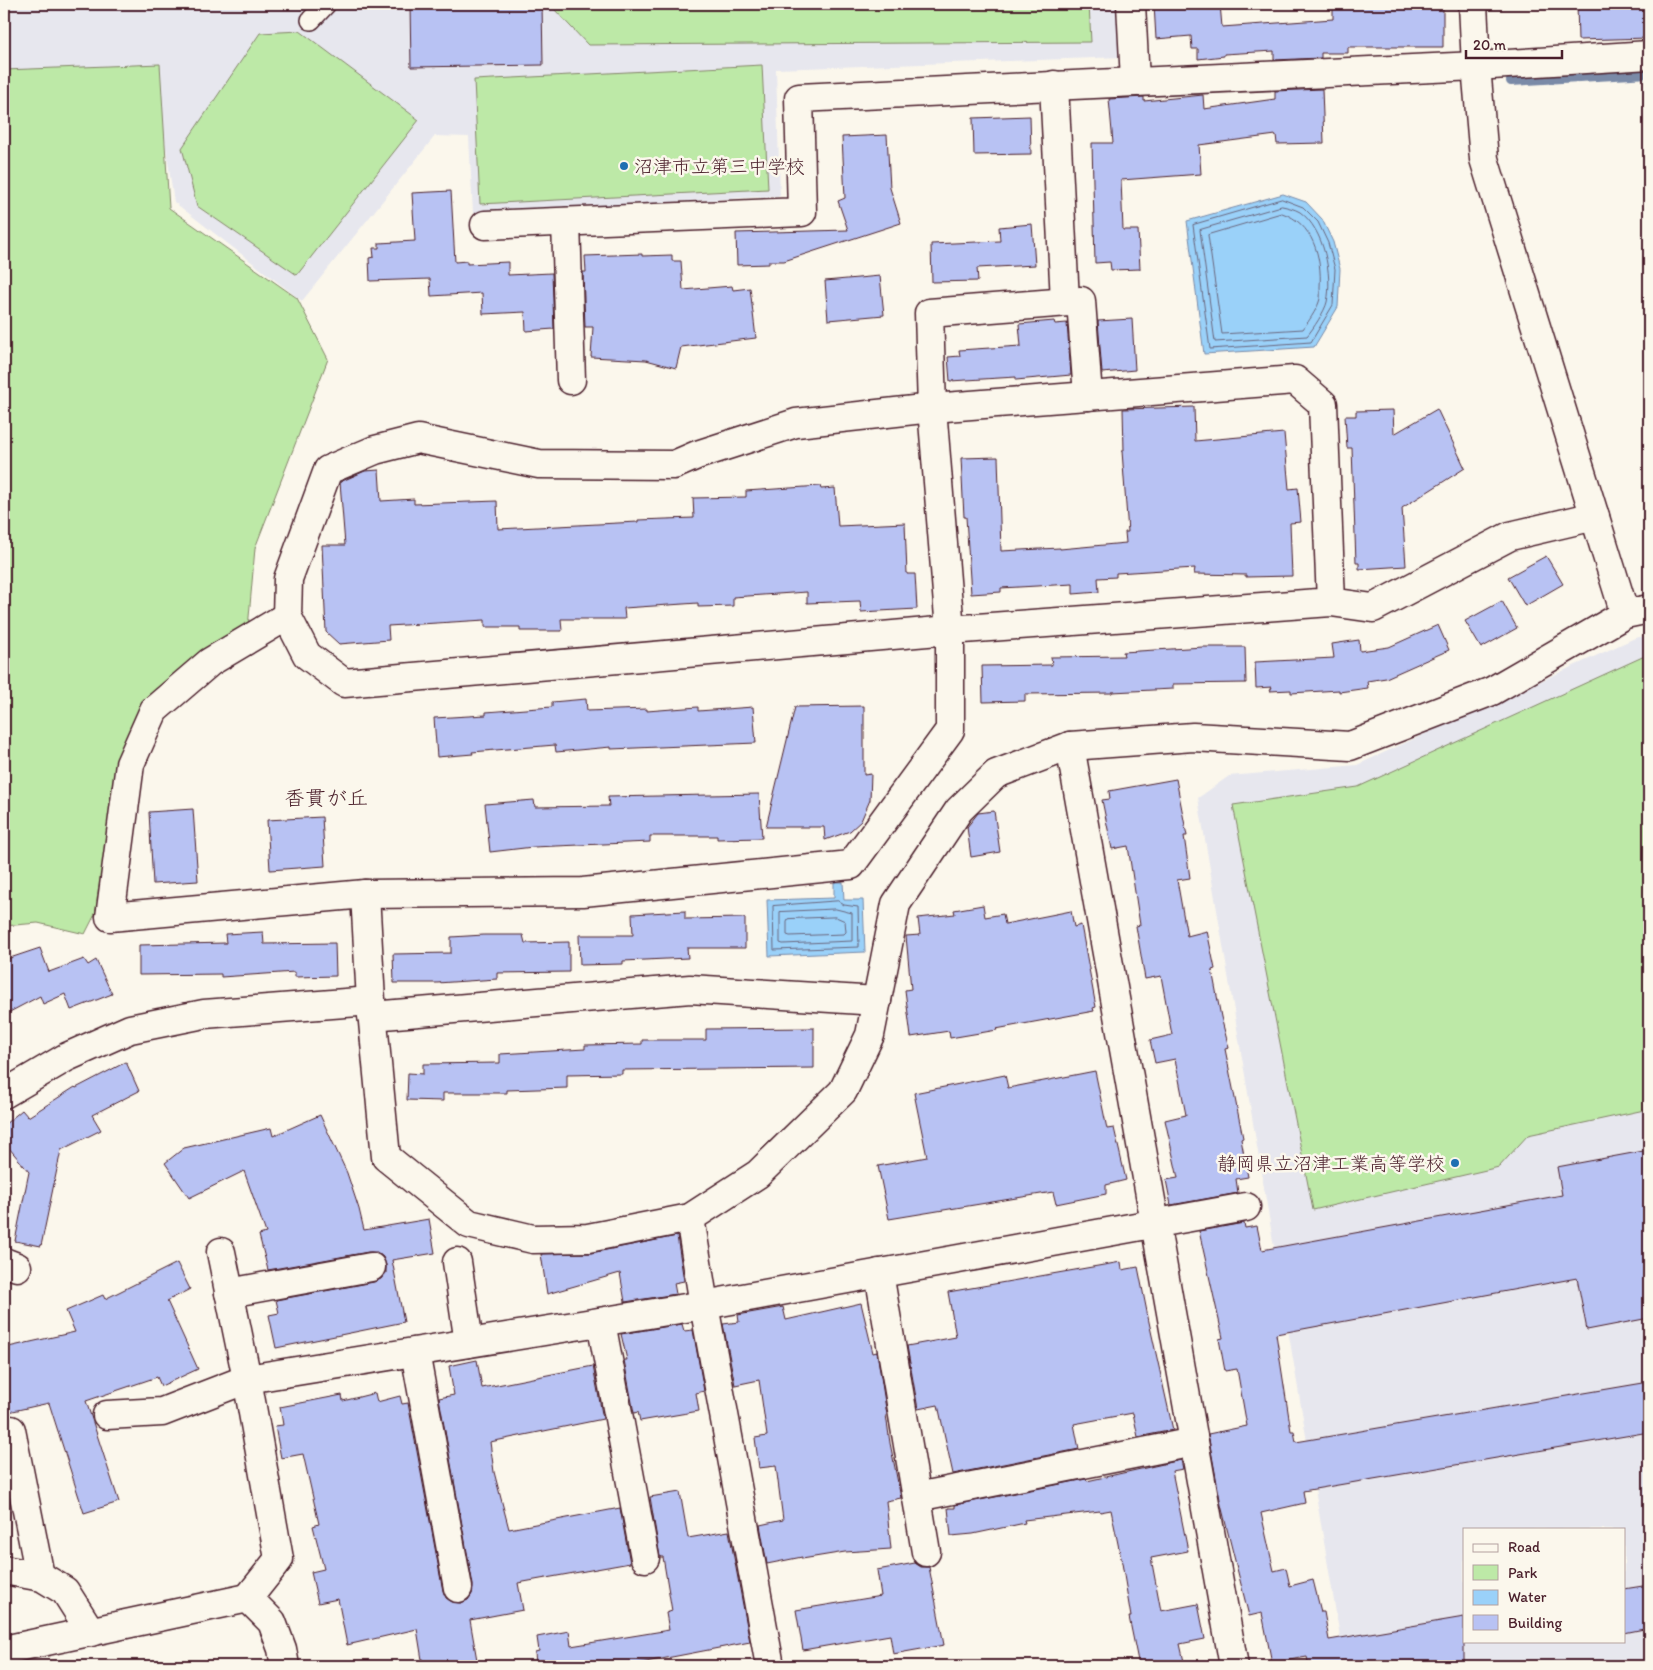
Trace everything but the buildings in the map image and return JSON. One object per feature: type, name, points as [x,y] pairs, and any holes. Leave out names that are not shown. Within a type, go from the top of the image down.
[{"type":"street","points":[[1131,4],[1135,81]]},
{"type":"street","points":[[365,894],[371,1008],[386,1157],[470,1224],[533,1239],[588,1238],[690,1218],[758,1174],[842,1091],[870,1035],[896,904],[959,810],[996,774],[1070,746],[1193,737],[1350,746],[1492,691],[1637,611],[1595,516],[1484,159],[1473,4]]},
{"type":"street","points":[[485,225],[802,212],[799,98],[1476,66],[1649,55]]},
{"type":"street","points":[[1054,85],[1065,302]]},
{"type":"street","points":[[566,222],[571,380]]},
{"type":"street","points":[[287,616],[210,662],[154,710],[130,764],[110,917],[365,894],[583,892],[851,865],[950,730],[950,630],[932,408],[928,313],[1081,301],[1088,396]]},
{"type":"street","points":[[1331,602],[1323,404],[1295,380],[932,408],[796,423],[697,455],[674,465],[539,464],[418,439],[375,450],[328,470],[288,579],[287,616],[307,655],[344,683],[950,630],[1331,602],[1373,608],[1510,536],[1595,516]]},
{"type":"street","points":[[1070,746],[1234,1666]]},
{"type":"street","points":[[4,1094],[67,1058],[130,1029],[204,1014],[371,1008],[690,989],[877,1001]]},
{"type":"street","points":[[106,1415],[162,1412],[246,1379],[704,1305],[1246,1208]]},
{"type":"street","points":[[690,1218],[704,1305],[770,1666]]},
{"type":"street","points":[[4,1650],[248,1598],[279,1559],[221,1252]]},
{"type":"street","points":[[457,1262],[469,1343]]},
{"type":"street","points":[[229,1294],[371,1267]]},
{"type":"street","points":[[879,1273],[926,1552]]},
{"type":"street","points":[[601,1322],[645,1558]]},
{"type":"street","points":[[415,1352],[458,1588]]},
{"type":"street","points":[[11,1430],[40,1576]]},
{"type":"street","points":[[917,1497],[1194,1442]]},
{"type":"street","points":[[4,1570],[40,1576],[65,1591],[91,1632]]},
{"type":"street","points":[[248,1598],[272,1622],[282,1649],[284,1666]]},
{"type":"lane","points":[[312,20],[326,4]]},
{"type":"shaded area","name":"沼津市立第三中学校","points":[[4,4],[1120,4],[1123,57],[776,69],[780,196],[473,213],[469,137],[435,136],[302,301],[174,202],[154,68],[4,71]]},
{"type":"shaded area","name":"静岡県立沼津工業高等学校","points":[[1649,635],[1649,1666],[1345,1666],[1198,798],[1229,776],[1357,765],[1635,638]]},
{"type":"green space","points":[[554,4],[1089,4],[1091,42],[588,45],[554,9]]},
{"type":"green space","points":[[300,31],[419,120],[297,275],[197,206],[182,148],[260,33]]},
{"type":"green space","points":[[160,64],[169,208],[297,298],[328,359],[255,548],[247,640],[154,710],[116,873],[85,934],[38,923],[4,926],[4,70]]},
{"type":"green space","points":[[762,65],[768,189],[480,204],[474,80]]},
{"type":"green space","points":[[1649,654],[1649,1109],[1528,1135],[1499,1167],[1313,1210],[1233,805],[1358,787]]},
{"type":"water","points":[[1283,194],[1306,202],[1322,219],[1333,242],[1340,269],[1338,307],[1314,347],[1204,354],[1187,221]]},
{"type":"water","points":[[834,882],[843,882],[844,900],[863,900],[865,952],[769,956],[767,900],[834,898]]},
{"type":"waterway","points":[[1511,81],[1649,73]]},
{"type":"place","name":"沼津市立第三中学校","points":[[624,166]]},
{"type":"place","name":"静岡県立沼津工業高等学校","points":[[1455,1163]]},
{"type":"district","name":"香貫が丘","points":[[326,797]]}]
